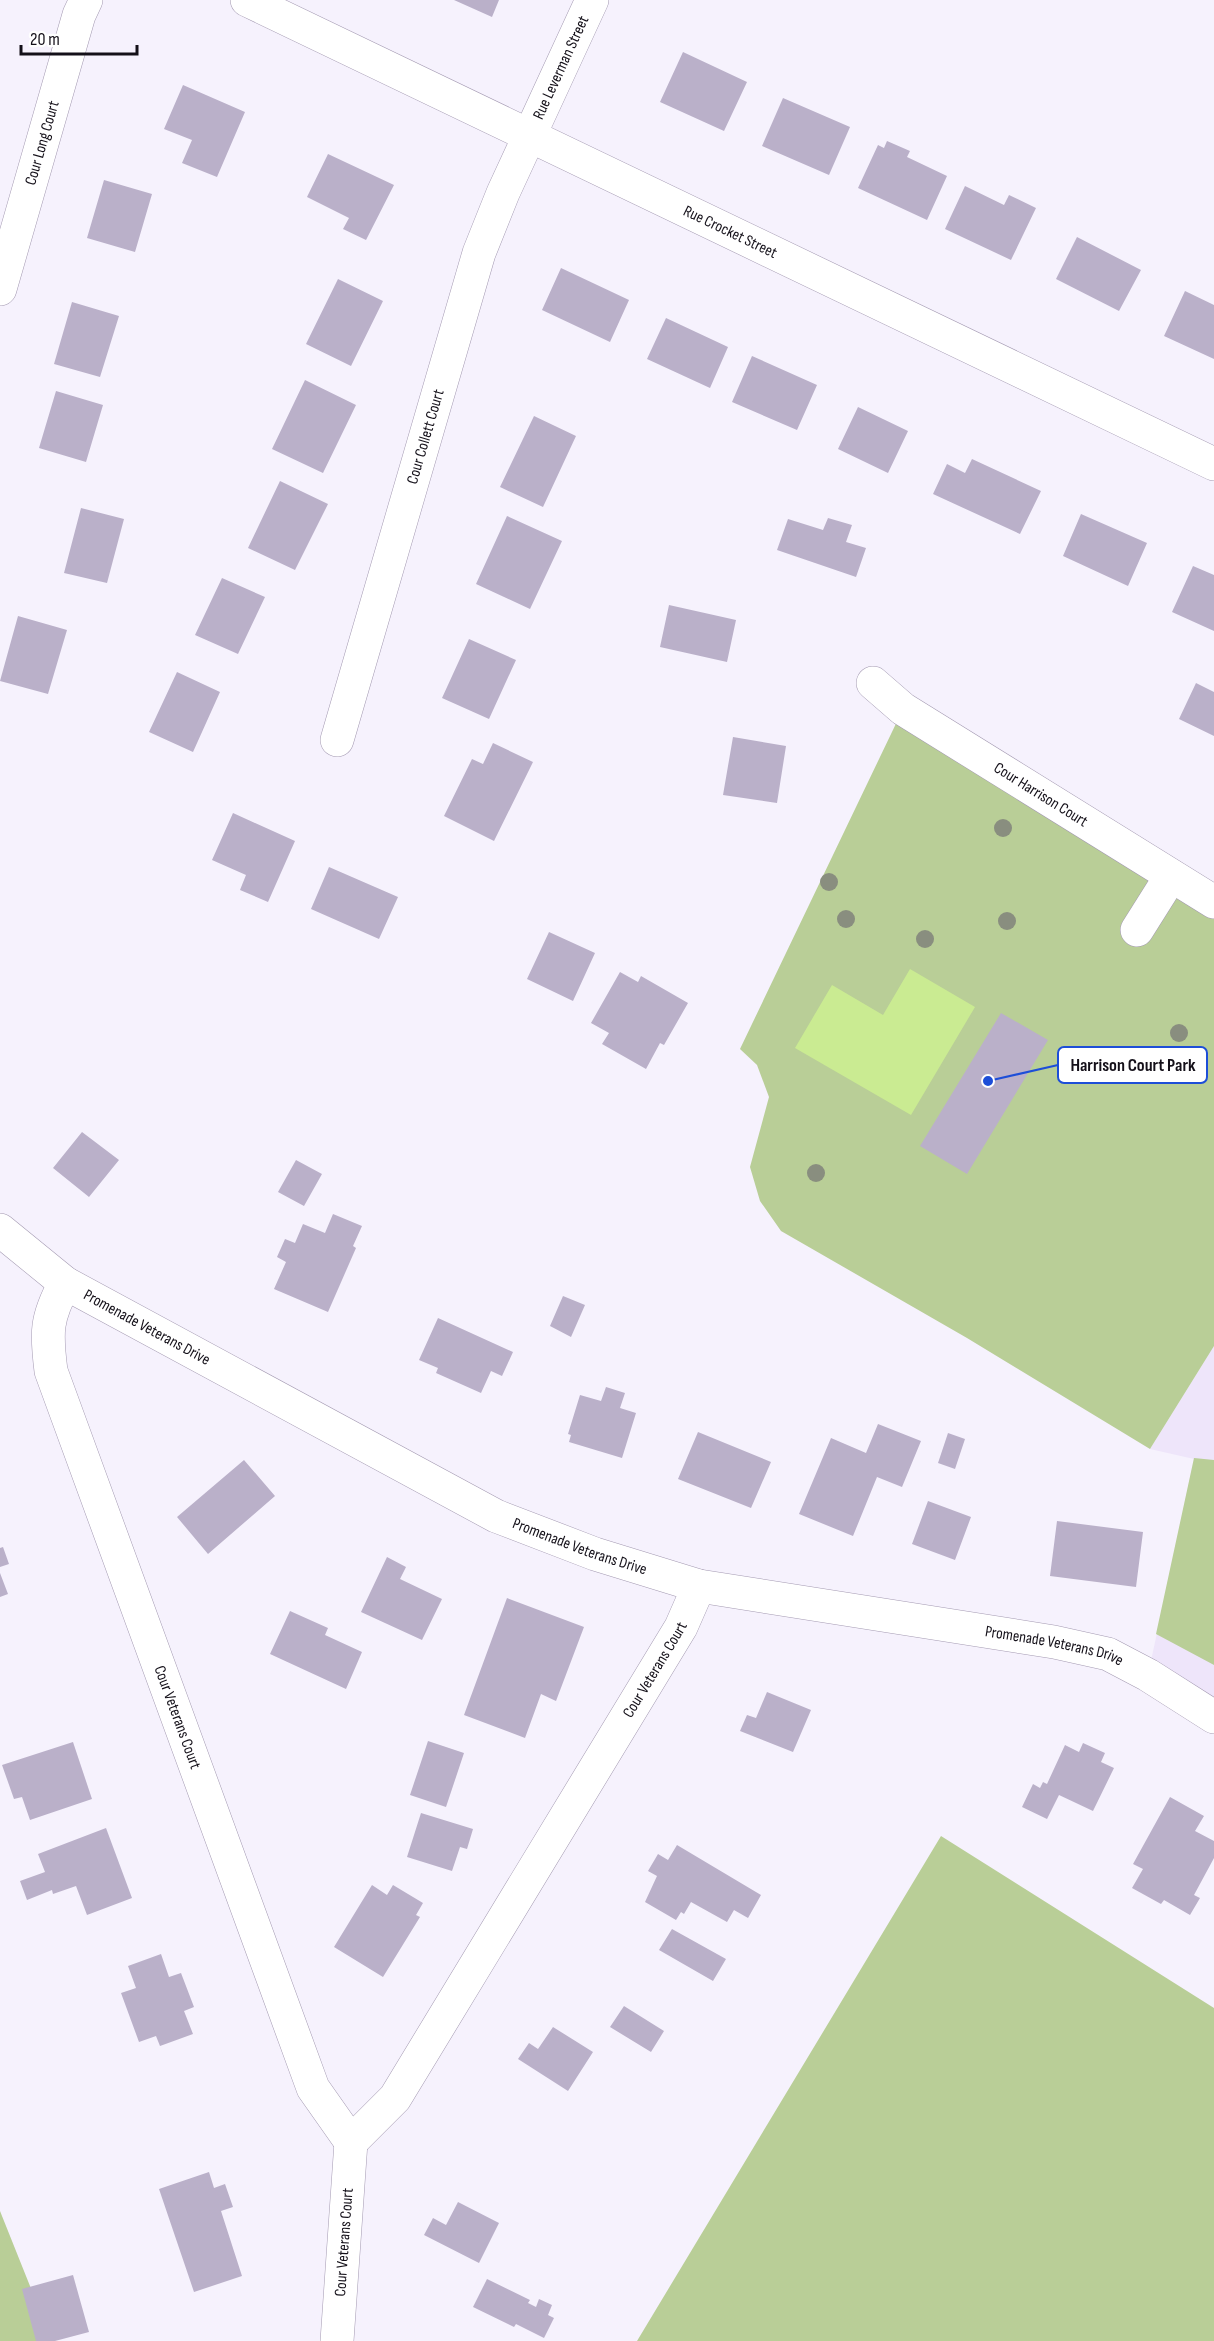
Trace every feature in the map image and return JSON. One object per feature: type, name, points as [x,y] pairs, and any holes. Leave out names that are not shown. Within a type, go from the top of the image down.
[{"type":"street","name":"Cour Long Court","points":[[0,289],[79,15],[86,0]]},
{"type":"street","name":"Rue Crocket Street","points":[[247,0],[1214,464]]},
{"type":"street","name":"Rue Leverman Street","points":[[529,136],[592,0]]},
{"type":"street","name":"Cour Collett Court","points":[[337,740],[479,253],[529,136]]},
{"type":"street","name":"Cour Harrison Court","points":[[873,683],[903,709],[1214,902]]},
{"type":"street","points":[[1137,930],[1171,876]]},
{"type":"street","name":"Promenade Veterans Drive","points":[[0,1230],[65,1283],[496,1516],[595,1554],[699,1586],[1054,1642],[1108,1654],[1148,1675],[1214,1717]]},
{"type":"street","name":"Cour Veterans Court","points":[[65,1283],[52,1306],[46,1335],[51,1371],[313,2088],[351,2142],[337,2341]]},
{"type":"street","name":"Cour Veterans Court","points":[[351,2142],[395,2098],[681,1627],[699,1586]]},
{"type":"shaded area","points":[[903,709],[1214,902],[1214,1346],[1150,1449],[967,1338],[781,1231],[760,1201],[750,1167],[769,1097],[757,1065],[740,1049]]},
{"type":"shaded area","points":[[910,969],[975,1007],[911,1115],[795,1048],[832,985],[883,1015]]},
{"type":"shaded area","points":[[1214,1346],[1214,1717],[1148,1675],[1194,1459],[1150,1449]]},
{"type":"shaded area","points":[[1194,1458],[1214,1460],[1214,1665],[1156,1634]]},
{"type":"shaded area","points":[[941,1836],[1214,2008],[1214,2341],[637,2341]]},
{"type":"shaded area","points":[[0,2211],[52,2341],[0,2341]]},
{"type":"building","points":[[454,0],[499,0],[492,17]]},
{"type":"building","points":[[683,52],[747,82],[724,131],[660,102]]},
{"type":"building","points":[[183,85],[245,112],[217,177],[182,163],[192,140],[164,129]]},
{"type":"building","points":[[783,98],[850,127],[829,175],[762,146]]},
{"type":"building","points":[[887,141],[910,151],[907,157],[947,176],[927,220],[858,188],[878,145],[884,148]]},
{"type":"building","points":[[328,154],[394,185],[366,240],[343,229],[349,218],[307,197]]},
{"type":"building","points":[[104,180],[152,194],[135,252],[87,238]]},
{"type":"building","points":[[965,186],[1004,205],[1009,195],[1036,208],[1011,260],[945,229]]},
{"type":"building","points":[[1077,237],[1141,270],[1119,311],[1056,279]]},
{"type":"building","points":[[561,268],[629,300],[610,342],[542,310]]},
{"type":"building","points":[[338,279],[383,301],[351,366],[306,344]]},
{"type":"building","points":[[1185,291],[1214,305],[1214,359],[1164,336]]},
{"type":"building","points":[[72,302],[119,316],[100,377],[54,364]]},
{"type":"building","points":[[666,318],[728,347],[710,388],[647,359]]},
{"type":"building","points":[[752,356],[817,385],[797,430],[732,402]]},
{"type":"building","points":[[305,380],[356,405],[323,473],[272,449]]},
{"type":"building","points":[[56,391],[103,405],[86,462],[39,448]]},
{"type":"building","points":[[858,407],[908,431],[888,473],[838,449]]},
{"type":"building","points":[[534,416],[576,436],[543,507],[500,487]]},
{"type":"building","points":[[972,459],[1041,491],[1020,534],[933,494],[947,464],[965,473]]},
{"type":"building","points":[[280,481],[328,504],[295,570],[248,548]]},
{"type":"building","points":[[81,508],[124,519],[107,583],[64,573]]},
{"type":"building","points":[[1081,514],[1147,543],[1128,586],[1063,556]]},
{"type":"building","points":[[507,516],[562,541],[530,609],[476,584]]},
{"type":"building","points":[[828,518],[852,525],[846,542],[866,548],[856,577],[777,550],[788,519],[823,530]]},
{"type":"building","points":[[1193,566],[1214,575],[1214,631],[1172,612]]},
{"type":"building","points":[[222,578],[265,597],[238,654],[195,635]]},
{"type":"building","points":[[669,605],[736,620],[727,662],[660,647]]},
{"type":"building","points":[[18,616],[67,630],[48,694],[0,681]]},
{"type":"building","points":[[469,639],[516,660],[489,719],[442,698]]},
{"type":"building","points":[[177,672],[220,692],[193,752],[149,732]]},
{"type":"building","points":[[1196,683],[1214,692],[1214,736],[1179,719]]},
{"type":"building","points":[[733,737],[786,746],[777,803],[723,795]]},
{"type":"building","points":[[493,743],[533,762],[494,841],[444,816],[472,759],[483,764]]},
{"type":"building","points":[[233,813],[295,841],[268,902],[240,890],[246,875],[212,860]]},
{"type":"building","points":[[329,867],[398,897],[379,939],[311,909]]},
{"type":"building","points":[[549,932],[595,953],[573,1001],[527,979]]},
{"type":"building","points":[[620,972],[638,982],[641,976],[688,1003],[664,1045],[660,1043],[646,1069],[602,1044],[609,1033],[591,1023]]},
{"type":"building","points":[[1001,1013],[1048,1040],[967,1174],[920,1146]]},
{"type":"building","points":[[82,1132],[119,1160],[89,1197],[53,1168]]},
{"type":"building","points":[[296,1160],[322,1174],[304,1206],[278,1192]]},
{"type":"building","points":[[333,1214],[362,1226],[353,1246],[356,1248],[328,1312],[274,1289],[286,1262],[277,1257],[285,1239],[295,1243],[303,1224],[325,1233]]},
{"type":"building","points":[[563,1296],[585,1305],[571,1337],[550,1326]]},
{"type":"building","points":[[438,1318],[513,1352],[502,1376],[491,1371],[481,1393],[436,1373],[438,1368],[419,1360]]},
{"type":"building","points":[[606,1387],[625,1393],[620,1408],[636,1413],[622,1458],[569,1442],[571,1435],[568,1434],[580,1395],[601,1401]]},
{"type":"building","points":[[878,1424],[921,1441],[902,1487],[877,1477],[853,1536],[799,1514],[831,1438],[866,1453]]},
{"type":"building","points":[[698,1432],[771,1462],[751,1508],[678,1479]]},
{"type":"building","points":[[948,1433],[965,1439],[955,1469],[938,1463]]},
{"type":"building","points":[[244,1460],[275,1496],[208,1554],[177,1517]]},
{"type":"building","points":[[928,1501],[971,1517],[955,1560],[912,1544]]},
{"type":"building","points":[[1057,1521],[1143,1532],[1136,1587],[1050,1576]]},
{"type":"building","points":[[3,1547],[9,1564],[0,1567],[0,1548]]},
{"type":"building","points":[[387,1557],[406,1567],[400,1579],[442,1599],[422,1640],[361,1612]]},
{"type":"building","points":[[0,1573],[8,1594],[0,1597]]},
{"type":"building","points":[[507,1598],[584,1627],[556,1701],[541,1694],[525,1738],[464,1715]]},
{"type":"building","points":[[290,1611],[328,1628],[325,1635],[362,1652],[346,1689],[270,1654]]},
{"type":"building","points":[[767,1692],[811,1710],[793,1752],[740,1731],[747,1715],[756,1718]]},
{"type":"building","points":[[428,1741],[464,1753],[446,1807],[410,1795]]},
{"type":"building","points":[[73,1742],[92,1799],[30,1820],[22,1797],[14,1799],[2,1765]]},
{"type":"building","points":[[1083,1743],[1105,1753],[1101,1762],[1114,1768],[1093,1811],[1059,1795],[1047,1819],[1022,1807],[1033,1784],[1040,1788],[1043,1782],[1047,1784],[1065,1745],[1079,1752]]},
{"type":"building","points":[[1170,1797],[1204,1816],[1195,1831],[1214,1841],[1214,1858],[1194,1895],[1200,1898],[1190,1915],[1164,1900],[1161,1904],[1132,1888],[1143,1869],[1133,1864]]},
{"type":"building","points":[[421,1813],[473,1829],[467,1849],[460,1847],[452,1871],[407,1857]]},
{"type":"building","points":[[106,1828],[132,1898],[87,1915],[76,1886],[53,1894],[52,1890],[27,1900],[20,1881],[45,1872],[38,1854]]},
{"type":"building","points":[[677,1845],[761,1895],[748,1918],[734,1910],[727,1922],[691,1902],[684,1914],[681,1912],[676,1920],[645,1902],[657,1876],[648,1871],[658,1854],[668,1860]]},
{"type":"building","points":[[372,1885],[387,1895],[393,1885],[423,1903],[416,1915],[420,1917],[383,1977],[334,1947]]},
{"type":"building","points":[[672,1929],[726,1959],[713,1981],[659,1950]]},
{"type":"building","points":[[161,1954],[169,1977],[181,1973],[194,2007],[184,2011],[193,2034],[160,2046],[156,2036],[139,2042],[121,1993],[136,1988],[128,1966]]},
{"type":"building","points":[[624,2006],[664,2031],[651,2052],[610,2027]]},
{"type":"building","points":[[553,2027],[593,2052],[568,2091],[518,2059],[529,2043],[538,2049]]},
{"type":"building","points":[[209,2172],[214,2188],[225,2184],[233,2207],[221,2211],[242,2276],[194,2292],[159,2189]]},
{"type":"building","points":[[458,2202],[499,2223],[479,2263],[424,2235],[433,2218],[446,2225]]},
{"type":"building","points":[[73,2275],[89,2332],[55,2341],[36,2341],[22,2289]]},
{"type":"building","points":[[487,2279],[530,2300],[528,2303],[536,2307],[539,2299],[552,2305],[548,2315],[554,2318],[544,2338],[516,2324],[514,2327],[473,2307]]},
{"type":"place","name":"Harrison Court Park","points":[[988,1081]]}]
